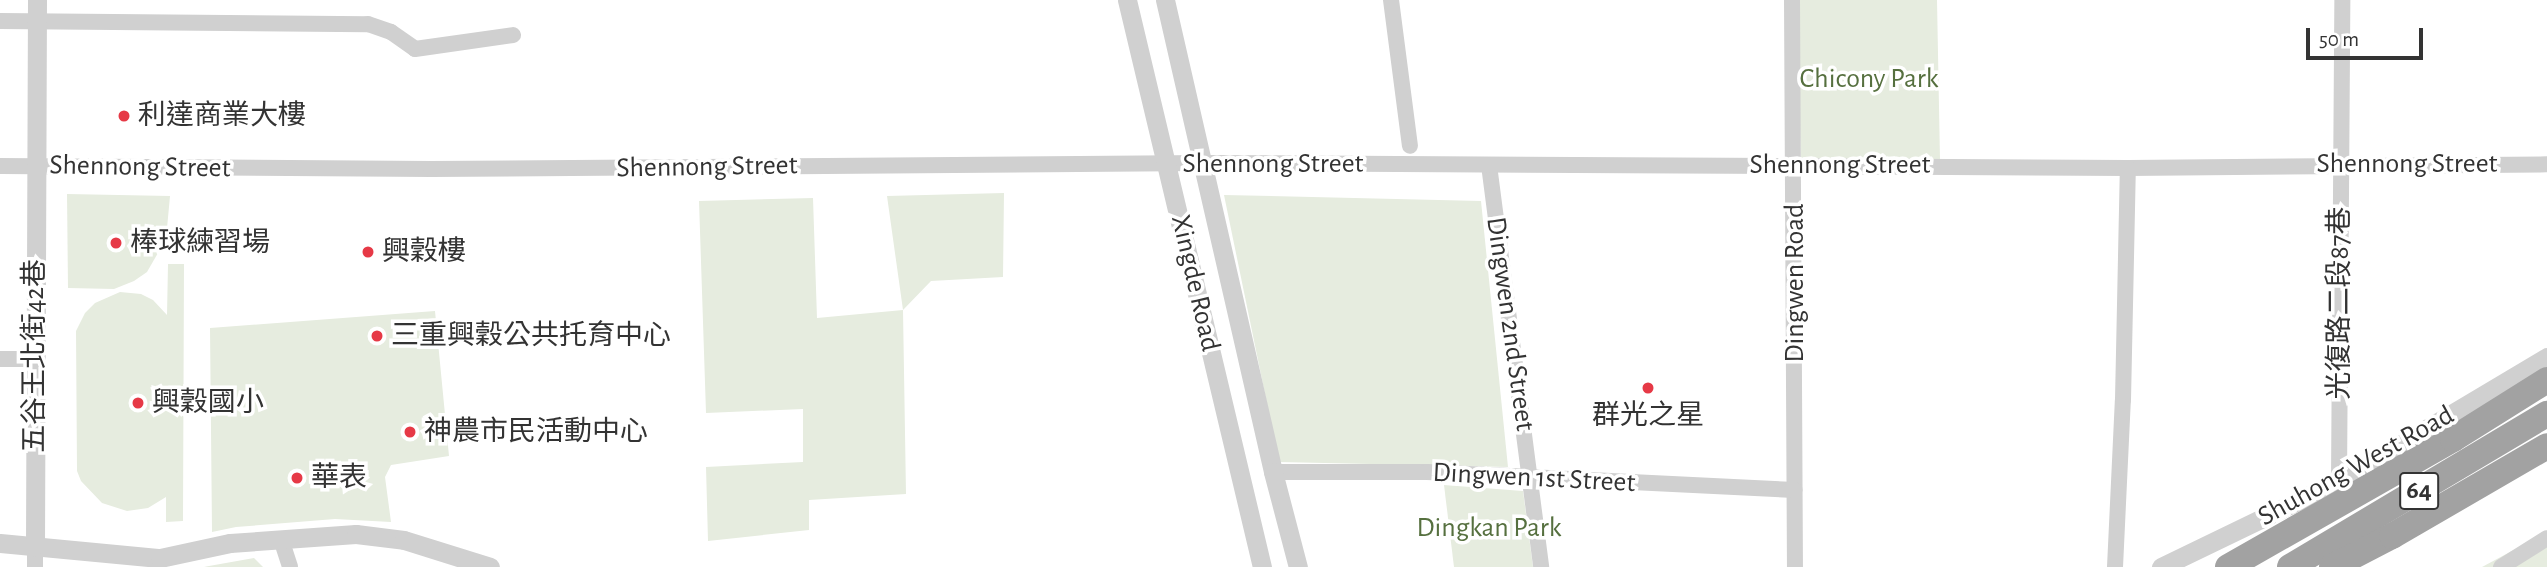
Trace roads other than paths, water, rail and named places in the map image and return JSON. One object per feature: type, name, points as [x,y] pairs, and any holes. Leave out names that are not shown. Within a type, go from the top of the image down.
[{"type":"highway","points":[[2228,567],[2454,439],[2547,380]]},
{"type":"highway","name":"64","points":[[2290,567],[2547,414]]},
{"type":"highway","points":[[2342,567],[2409,520],[2547,434]]},
{"type":"highway","name":"64","points":[[2332,567],[2392,537],[2547,446]]},
{"type":"highway","points":[[2369,567],[2547,464]]},
{"type":"street","name":"五谷王北街42巷","points":[[35,545],[37,0]]},
{"type":"street","name":"Xingde Road","points":[[1127,0],[1262,567]]},
{"type":"street","name":"Xingde Road","points":[[1165,0],[1273,472],[1298,567]]},
{"type":"street","points":[[1391,0],[1410,146]]},
{"type":"street","name":"Dingwen Road","points":[[1792,0],[1795,567]]},
{"type":"street","name":"光復路二段87巷","points":[[2339,481],[2342,0]]},
{"type":"street","points":[[0,21],[368,24],[391,32],[415,49],[513,35]]},
{"type":"street","name":"Shennong Street","points":[[0,166],[431,169],[1204,163],[1794,164],[2128,168],[2341,163],[2547,164]]},
{"type":"street","name":"Dingwen 2nd Street","points":[[1489,165],[1541,567]]},
{"type":"street","points":[[2115,567],[2123,400],[2128,168]]},
{"type":"street","name":"Shuhong West Road","points":[[2161,567],[2339,481],[2547,357]]},
{"type":"street","points":[[0,359],[34,359]]},
{"type":"street","name":"Shuhong West Road","points":[[2235,567],[2395,483],[2547,392]]},
{"type":"street","name":"Dingwen 1st Street","points":[[1273,472],[1427,472],[1795,490]]},
{"type":"street","points":[[0,543],[112,556],[160,558],[230,543],[337,534],[392,538],[490,567]]},
{"type":"street","points":[[2501,567],[2547,538]]},
{"type":"street","points":[[281,539],[290,567]]},
{"type":"street","points":[[35,545],[35,567]]},
{"type":"place","name":"利達商業大樓","points":[[124,116]]},
{"type":"place","name":"棒球練習場","points":[[116,243]]},
{"type":"place","name":"興穀樓","points":[[368,252]]},
{"type":"place","name":"三重興穀公共托育中心","points":[[377,336]]},
{"type":"place","name":"群光之星","points":[[1648,388]]},
{"type":"place","name":"興穀國小","points":[[138,403]]},
{"type":"place","name":"神農市民活動中心","points":[[410,432]]},
{"type":"place","name":"華表","points":[[297,478]]},
{"type":"park label","name":"Chicony Park","points":[[1869,79]]},
{"type":"park label","name":"Dingkan Park","points":[[1489,528]]}]
